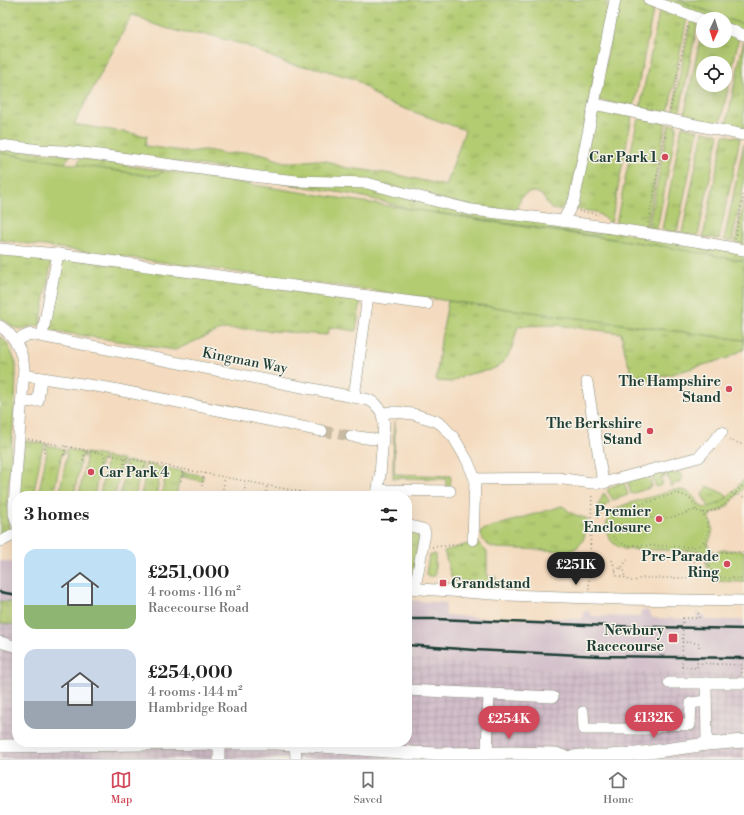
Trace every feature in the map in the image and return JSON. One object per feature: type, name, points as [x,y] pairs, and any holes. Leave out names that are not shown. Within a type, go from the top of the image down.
[{"type":"main road","points":[[335,747],[414,753],[438,757],[486,753],[511,753],[556,754],[566,759],[581,756],[636,754],[707,744],[744,741]]},
{"type":"main road","points":[[0,746],[12,746]]},
{"type":"street","points":[[610,0],[612,13]]},
{"type":"street","points":[[563,222],[574,201],[615,0]]},
{"type":"street","points":[[649,0],[696,17]]},
{"type":"street","points":[[732,31],[744,35]]},
{"type":"street","points":[[594,104],[744,135]]},
{"type":"street","points":[[0,145],[92,154],[260,178],[297,181],[367,183],[472,210],[701,242],[744,250]]},
{"type":"street","points":[[0,249],[58,254],[427,304]]},
{"type":"street","points":[[42,336],[58,254]]},
{"type":"street","points":[[354,397],[368,296]]},
{"type":"street","points":[[0,326],[16,340],[24,363],[15,491]]},
{"type":"street","name":"Kingman Way","points":[[16,340],[30,334],[42,336],[369,400],[378,407],[383,414]]},
{"type":"street","points":[[24,376],[108,388],[322,430]]},
{"type":"street","points":[[21,402],[38,401],[41,378]]},
{"type":"street","points":[[587,382],[598,483]]},
{"type":"street","points":[[377,491],[380,475],[379,439],[384,423],[383,414],[389,412],[413,414],[442,424],[454,438],[467,460],[475,479],[473,540]]},
{"type":"street","points":[[475,479],[557,478],[598,483],[699,457],[720,434]]},
{"type":"street","points":[[351,436],[379,439]]},
{"type":"street","points":[[412,492],[450,491]]},
{"type":"street","points":[[412,526],[424,530],[425,533],[412,584]]},
{"type":"street","points":[[0,542],[12,536]]},
{"type":"street","points":[[412,588],[481,594],[620,599],[744,601]]},
{"type":"street","points":[[0,642],[12,646]]},
{"type":"street","points":[[669,683],[744,683]]},
{"type":"street","points":[[706,683],[707,744]]},
{"type":"street","points":[[412,690],[554,697]]},
{"type":"street","points":[[486,753],[489,694]]},
{"type":"street","points":[[583,712],[584,729],[652,729],[667,724],[690,725],[691,703],[706,701]]},
{"type":"street","points":[[219,747],[219,759]]},
{"type":"street","points":[[295,747],[296,759]]},
{"type":"path","points":[[734,243],[744,192]]},
{"type":"path","points":[[569,210],[596,214],[601,217]]},
{"type":"path","points":[[720,434],[744,445]]},
{"type":"path","points":[[19,437],[292,491]]},
{"type":"path","points":[[44,452],[46,442]]},
{"type":"path","points":[[64,455],[66,446]]},
{"type":"path","points":[[83,460],[86,450]]},
{"type":"path","points":[[103,465],[105,454]]},
{"type":"path","points":[[123,468],[125,458]]},
{"type":"path","points":[[143,471],[145,462]]},
{"type":"path","points":[[162,476],[164,465]]},
{"type":"path","points":[[181,481],[184,469]]},
{"type":"path","points":[[202,486],[204,473]]},
{"type":"path","points":[[223,489],[225,477]]},
{"type":"path","points":[[244,491],[246,481]]},
{"type":"path","points":[[589,591],[598,483]]},
{"type":"path","points":[[703,513],[721,507],[744,484]]},
{"type":"path","points":[[266,491],[267,485]]},
{"type":"path","points":[[731,493],[744,497]]},
{"type":"path","points":[[629,508],[640,515],[660,518],[671,518],[696,510],[700,511],[703,513],[709,529],[707,536],[700,545],[696,547],[626,545],[616,540],[611,533],[610,522],[616,513],[629,508],[669,495],[678,494],[691,499],[696,510]]},
{"type":"path","points":[[422,546],[448,546],[462,544],[473,540]]},
{"type":"path","points":[[700,545],[714,555]]},
{"type":"path","points":[[744,552],[724,552],[714,555],[710,566],[715,574],[720,577],[744,578]]},
{"type":"path","points":[[615,570],[620,568],[628,559]]},
{"type":"path","points":[[612,560],[617,576],[624,576]]},
{"type":"path","points":[[620,568],[624,572],[624,576],[628,580],[633,581],[637,581],[641,578],[685,578],[689,577],[694,572],[694,560]]},
{"type":"path","points":[[698,607],[698,618],[683,618],[682,667],[698,668],[698,664],[742,665],[742,671]]},
{"type":"path","points":[[682,642],[699,643],[699,648]]},
{"type":"shaded area","points":[[0,561],[12,562],[12,624],[0,623]]},
{"type":"shaded area","points":[[412,600],[446,603],[445,615],[502,619],[583,619],[584,611],[590,612],[591,616],[640,617],[641,610],[649,611],[649,615],[652,615],[652,618],[697,619],[697,613],[700,613],[700,615],[705,615],[705,620],[744,620],[744,673],[566,670],[412,658]]},
{"type":"shaded area","points":[[0,623],[12,624],[12,747],[412,747],[412,658],[566,670],[744,673],[744,759],[0,759]]},
{"type":"green space","points":[[0,0],[606,0],[608,8],[570,198],[560,210],[551,209],[541,195],[535,192],[530,192],[522,196],[517,211],[474,207],[390,186],[296,178],[52,145],[31,146],[0,142]],"holes":[[[132,15],[140,17],[153,24],[169,29],[185,33],[209,35],[245,45],[288,64],[317,68],[355,79],[383,101],[465,130],[446,186],[399,175],[342,167],[327,161],[318,160],[285,162],[259,153],[248,152],[226,154],[204,150],[188,152],[145,146],[147,136],[74,124]]]},
{"type":"green space","points":[[618,0],[638,0],[654,6],[634,107],[598,100]]},
{"type":"green space","points":[[657,0],[677,0],[709,12],[696,12],[696,15]]},
{"type":"green space","points":[[677,0],[744,0],[744,25],[732,20],[732,12],[710,12]]},
{"type":"green space","points":[[660,8],[687,18],[668,114],[640,108]]},
{"type":"green space","points":[[691,19],[696,21],[696,32],[679,116],[672,114]]},
{"type":"green space","points":[[732,21],[744,25],[744,33],[732,29]]},
{"type":"green space","points":[[732,34],[739,37],[732,69],[732,56],[696,56],[698,48],[732,48]]},
{"type":"green space","points":[[744,39],[744,129],[726,126]]},
{"type":"green space","points":[[696,58],[696,92],[727,92],[720,125],[684,117]]},
{"type":"green space","points":[[596,109],[632,116],[611,223],[596,212],[575,209]]},
{"type":"green space","points":[[640,118],[666,123],[646,228],[616,223],[637,122]]},
{"type":"green space","points":[[669,124],[677,125],[657,229],[648,228]]},
{"type":"green space","points":[[682,126],[698,130],[677,232],[662,230]]},
{"type":"green space","points":[[703,131],[719,134],[698,236],[682,233]]},
{"type":"green space","points":[[724,135],[740,138],[719,239],[703,237]]},
{"type":"green space","points":[[744,143],[744,184],[732,241],[724,240]]},
{"type":"green space","points":[[0,148],[71,155],[64,163],[0,153]]},
{"type":"green space","points":[[0,153],[150,176],[157,175],[164,171],[532,228],[655,245],[744,261],[744,340],[0,240]]},
{"type":"green space","points":[[81,157],[90,160],[164,171],[157,175],[150,176],[77,165]]},
{"type":"green space","points":[[281,183],[364,187],[566,224],[579,230],[598,233],[612,231],[744,252],[744,261],[655,245],[410,209],[355,195]]},
{"type":"green space","points":[[744,200],[744,239],[743,244],[735,242]]},
{"type":"green space","points":[[0,251],[52,258],[40,325],[20,329],[13,327],[0,317]]},
{"type":"green space","points":[[65,258],[361,300],[356,331],[330,327],[327,335],[248,329],[225,329],[175,350],[48,330],[60,262]]},
{"type":"green space","points":[[448,301],[744,340],[744,349],[728,358],[643,381],[639,380],[632,374],[621,333],[556,325],[518,326],[509,354],[502,364],[489,370],[466,375],[452,382],[436,381]]},
{"type":"green space","points":[[0,336],[7,343],[11,351],[16,364],[16,374],[7,504],[9,528],[7,532],[4,533],[5,536],[0,538]]},
{"type":"green space","points":[[394,422],[394,474],[451,476],[450,488],[446,488],[446,479],[393,478]]},
{"type":"green space","points":[[24,441],[45,444],[42,450],[34,491],[19,491]]},
{"type":"green space","points":[[47,445],[64,449],[54,491],[39,491]]},
{"type":"green space","points":[[67,449],[84,453],[83,457],[81,457],[75,491],[60,491]]},
{"type":"green space","points":[[86,453],[104,456],[103,461],[101,461],[95,491],[80,491]]},
{"type":"green space","points":[[106,457],[123,460],[116,491],[101,491]]},
{"type":"green space","points":[[126,461],[143,464],[136,491],[121,491]]},
{"type":"green space","points":[[146,464],[163,468],[162,473],[160,473],[157,491],[142,491]]},
{"type":"green space","points":[[165,468],[182,471],[177,491],[162,491],[166,474],[164,473]]},
{"type":"green space","points":[[184,472],[203,476],[202,481],[183,477]]},
{"type":"green space","points":[[663,472],[665,477],[661,478],[663,483],[661,483],[662,485],[656,487],[651,474]]},
{"type":"green space","points":[[666,472],[681,474],[681,483],[674,483],[671,487]]},
{"type":"green space","points":[[649,475],[652,487],[631,494],[627,481]]},
{"type":"green space","name":"Premier Enclosure","points":[[744,479],[744,487],[732,502],[709,516],[712,524],[712,533],[707,544],[714,552],[724,550],[744,551],[744,582],[717,581],[708,573],[706,561],[709,561],[707,554],[703,551],[624,549],[612,542],[609,537],[606,525],[608,519],[617,508],[668,491],[683,490],[687,491],[694,497],[704,508],[720,503],[733,492]]},
{"type":"green space","points":[[624,482],[628,495],[613,500],[607,490]]},
{"type":"green space","points":[[707,486],[725,494],[727,497],[720,504],[709,507],[702,495]]},
{"type":"green space","points":[[604,493],[610,502],[603,508],[598,521],[599,504]]},
{"type":"green space","points":[[562,506],[572,513],[586,518],[587,520],[586,530],[581,543],[569,551],[496,548],[487,544],[482,538],[482,530]]},
{"type":"green space","points":[[412,531],[418,537],[420,536],[412,582]]},
{"type":"green space","points":[[477,542],[487,552],[487,576],[496,577],[496,583],[455,581],[452,579],[444,551]]},
{"type":"green space","points":[[435,554],[435,576],[427,576],[429,556]]},
{"type":"green space","points":[[0,601],[12,602],[12,624],[0,623]]},
{"type":"tunnel","points":[[322,431],[351,436]]},
{"type":"railway","points":[[0,592],[12,594]]},
{"type":"railway","points":[[412,619],[744,629]]},
{"type":"railway","points":[[412,645],[600,656],[744,658]]},
{"type":"place","name":"Car Park 1","points":[[665,157]]},
{"type":"place","name":"The Hampshire Stand","points":[[729,389]]},
{"type":"place","name":"The Berkshire Stand","points":[[650,431]]},
{"type":"place","name":"Car Park 4","points":[[91,472]]},
{"type":"place","name":"Premier Enclosure","points":[[659,519]]},
{"type":"place","name":"Pre-Parade Ring","points":[[727,564]]},
{"type":"place","name":"Grandstand","points":[[443,583]]},
{"type":"place","name":"Newbury Racecourse","points":[[673,638]]}]
